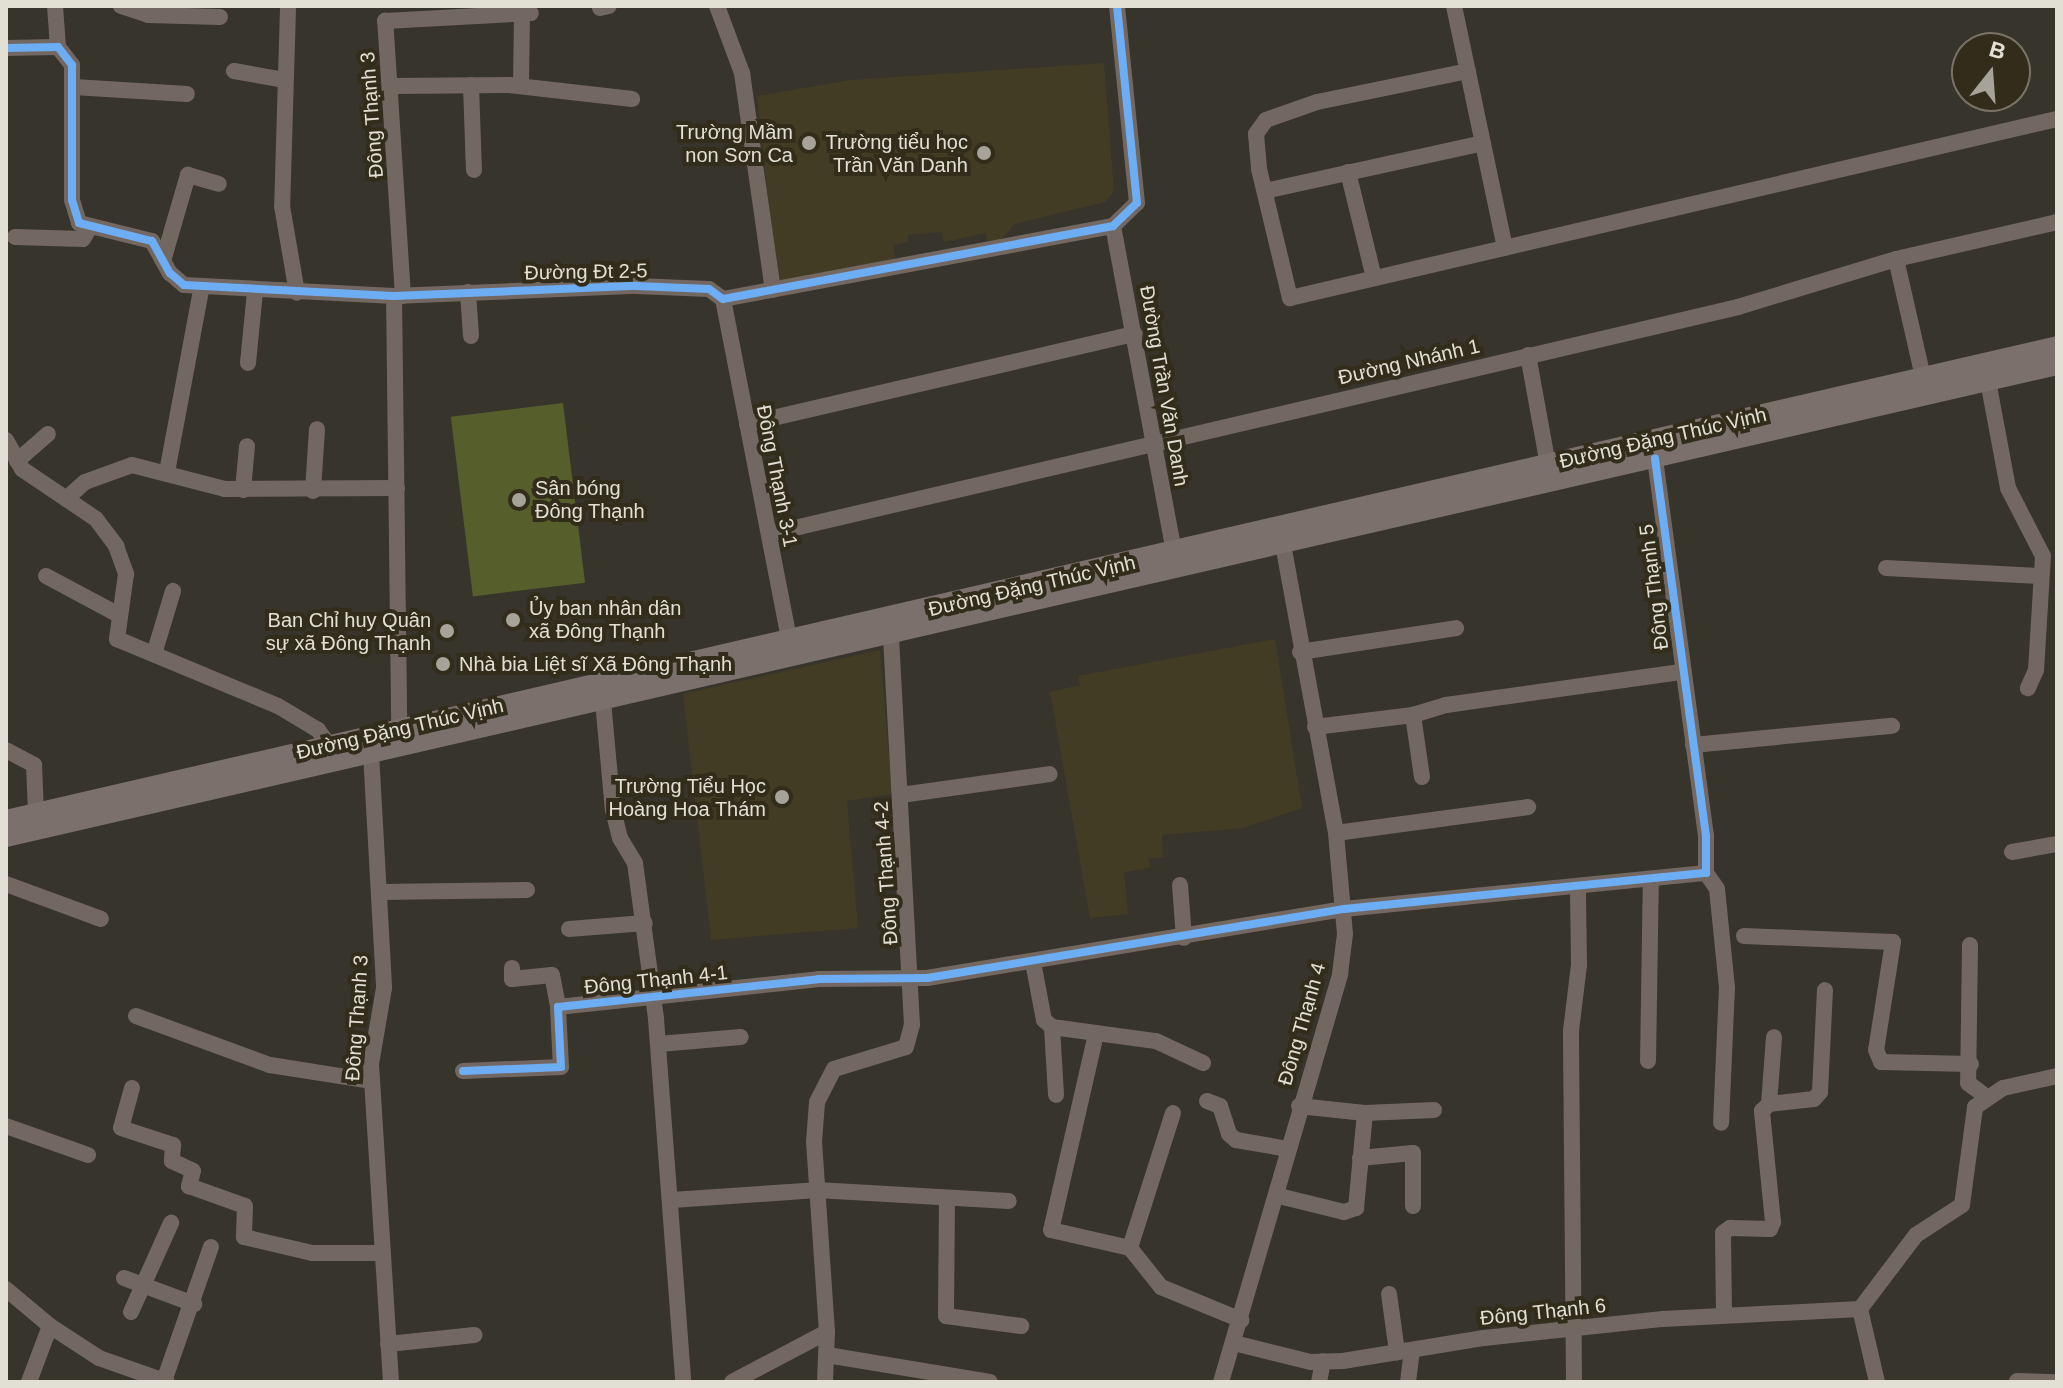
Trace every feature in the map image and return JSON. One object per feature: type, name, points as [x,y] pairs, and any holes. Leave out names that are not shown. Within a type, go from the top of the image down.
[{"type":"main road","name":"Đường Đặng Thúc Vịnh","points":[[6,820],[329,745],[368,745],[399,730],[791,650],[891,637],[1548,465],[2057,346]]},
{"type":"main road","name":"Đường Đặng Thúc Vịnh","points":[[6,837],[368,745],[603,701],[1174,553],[1281,537],[1655,458],[2057,365]]},
{"type":"street","points":[[55,6],[58,47],[72,65],[74,87],[74,216],[89,229],[152,241],[163,261],[184,285],[201,290],[167,472]]},
{"type":"street","points":[[121,6],[148,15],[220,17]]},
{"type":"street","points":[[717,6],[742,73],[773,290]]},
{"type":"street","points":[[1113,226],[1137,203],[1117,6]]},
{"type":"street","points":[[1454,6],[1505,248]]},
{"type":"street","points":[[288,9],[282,206],[297,293]]},
{"type":"street","name":"Đông Thạnh 3","points":[[399,730],[398,296],[393,86],[385,14],[526,14],[521,86]]},
{"type":"street","points":[[6,48],[58,47]]},
{"type":"street","points":[[234,71],[285,80]]},
{"type":"street","points":[[1468,71],[1306,104],[1266,120],[1256,134],[1265,191],[1290,298],[2057,119]]},
{"type":"street","points":[[471,85],[474,170]]},
{"type":"street","points":[[393,86],[521,86],[632,99]]},
{"type":"street","points":[[74,87],[187,94]]},
{"type":"street","points":[[1265,191],[1483,143]]},
{"type":"street","points":[[1348,172],[1374,278]]},
{"type":"street","points":[[163,261],[188,175],[219,184]]},
{"type":"street","name":"Đường Nhánh 1","points":[[769,534],[1738,307],[1896,259],[2057,222]]},
{"type":"street","name":"Đường Đt 2-5","points":[[201,290],[398,296],[651,287],[709,289],[723,299],[1113,226]]},
{"type":"street","name":"Đường Trần Văn Danh","points":[[1113,226],[1174,553]]},
{"type":"street","points":[[15,237],[83,239],[89,229]]},
{"type":"street","points":[[1896,259],[1923,377]]},
{"type":"street","points":[[248,363],[255,292]]},
{"type":"street","points":[[468,292],[471,336]]},
{"type":"street","name":"Đông Thạnh 3-1","points":[[723,299],[791,650]]},
{"type":"street","points":[[747,424],[1135,334]]},
{"type":"street","points":[[1528,355],[1548,465]]},
{"type":"street","points":[[1988,381],[2008,488],[2043,556],[2039,576],[2036,670],[2028,688]]},
{"type":"street","points":[[313,491],[317,429]]},
{"type":"street","points":[[15,467],[48,434]]},
{"type":"street","points":[[6,440],[15,467],[96,519],[116,546],[126,574],[117,639],[278,706],[318,730],[329,745]]},
{"type":"street","points":[[243,490],[247,446]]},
{"type":"street","name":"Đông Thạnh 5","points":[[1655,458],[1693,745],[1706,873],[1717,889],[1727,987],[1721,1123]]},
{"type":"street","points":[[66,499],[114,468],[154,466],[193,483],[243,490],[397,488]]},
{"type":"street","name":"Đông Thạnh 4","points":[[1221,1382],[1279,1196],[1299,1106],[1340,974],[1344,909],[1336,833],[1281,537]]},
{"type":"street","points":[[1886,568],[2039,576]]},
{"type":"street","points":[[46,576],[119,615]]},
{"type":"street","points":[[154,654],[173,591]]},
{"type":"street","points":[[1300,652],[1456,628]]},
{"type":"street","name":"Đông Thạnh 4-2","points":[[825,1382],[827,1332],[817,1190],[816,1112],[826,1081],[834,1069],[860,1058],[906,1047],[913,979],[891,637]]},
{"type":"street","points":[[1315,727],[1413,715],[1446,705],[1681,672]]},
{"type":"street","points":[[603,701],[613,810],[620,838],[635,863],[654,995],[672,1200],[675,1320],[683,1382]]},
{"type":"street","points":[[1413,715],[1422,777]]},
{"type":"street","points":[[1693,745],[1892,726]]},
{"type":"street","name":"Đông Thạnh 3","points":[[368,745],[381,892],[384,988],[371,1081],[391,1382]]},
{"type":"street","points":[[6,750],[34,765],[36,813]]},
{"type":"street","points":[[901,795],[1050,774]]},
{"type":"street","points":[[1336,833],[1528,807]]},
{"type":"street","points":[[2012,852],[2057,844]]},
{"type":"street","points":[[1344,909],[1578,889],[1706,873]]},
{"type":"street","points":[[1648,1061],[1651,880]]},
{"type":"street","points":[[6,884],[101,919]]},
{"type":"street","points":[[1180,885],[1184,938]]},
{"type":"street","points":[[1574,1382],[1571,1031],[1579,965],[1578,889]]},
{"type":"street","points":[[381,892],[527,890]]},
{"type":"street","name":"Đông Thạnh 4-1","points":[[463,1071],[561,1067],[558,1007],[819,979],[913,979],[1184,938],[1344,909]]},
{"type":"street","points":[[569,929],[645,923]]},
{"type":"street","points":[[1744,936],[1893,942],[1876,1050],[1881,1062],[1971,1064]]},
{"type":"street","points":[[1970,945],[1971,1064],[1968,1083],[1985,1096]]},
{"type":"street","points":[[1033,962],[1044,1020],[1052,1027],[1156,1041],[1203,1063]]},
{"type":"street","points":[[512,968],[512,979],[552,975],[558,1007]]},
{"type":"street","points":[[1724,1315],[1723,1233],[1730,1228],[1770,1229],[1773,1222],[1762,1111],[1769,1104],[1806,1101],[1820,1092],[1825,990]]},
{"type":"street","points":[[136,1016],[270,1065],[371,1081]]},
{"type":"street","points":[[1052,1027],[1056,1095]]},
{"type":"street","points":[[1096,1034],[1051,1230],[1130,1248],[1161,1287],[1241,1320]]},
{"type":"street","points":[[659,1044],[741,1037]]},
{"type":"street","points":[[1769,1104],[1774,1037]]},
{"type":"street","points":[[1877,1382],[1860,1309],[1916,1235],[1962,1205],[1975,1107],[1985,1096],[2057,1076]]},
{"type":"street","points":[[132,1088],[121,1128],[173,1145],[172,1161],[193,1171],[189,1186],[245,1206],[244,1237],[312,1253],[381,1253]]},
{"type":"street","points":[[1207,1101],[1220,1106],[1229,1134],[1236,1140],[1288,1149]]},
{"type":"street","points":[[1299,1106],[1365,1113],[1434,1110]]},
{"type":"street","points":[[1130,1248],[1173,1113]]},
{"type":"street","points":[[1279,1196],[1344,1212],[1356,1208],[1365,1113]]},
{"type":"street","points":[[6,1126],[88,1155]]},
{"type":"street","points":[[1360,1158],[1413,1153],[1413,1206]]},
{"type":"street","points":[[672,1200],[817,1190],[1009,1201]]},
{"type":"street","points":[[947,1198],[946,1316],[1021,1326]]},
{"type":"street","points":[[131,1312],[171,1223]]},
{"type":"street","points":[[6,1289],[50,1326],[99,1358],[166,1382],[211,1247]]},
{"type":"street","points":[[124,1278],[194,1304]]},
{"type":"street","points":[[1389,1294],[1404,1351],[1408,1382]]},
{"type":"street","name":"Đông Thạnh 6","points":[[1234,1343],[1323,1361],[1724,1315],[1860,1309]]},
{"type":"street","points":[[29,1382],[50,1326]]},
{"type":"street","points":[[732,1382],[827,1332]]},
{"type":"street","points":[[388,1344],[475,1335]]},
{"type":"street","points":[[827,1355],[990,1382]]},
{"type":"street","points":[[1319,1382],[1323,1361]]},
{"type":"street","points":[[2017,1381],[2055,1382]]},
{"type":"shaded area","name":"Trường tiểu học Trần Văn Danh","points":[[1104,63],[1114,191],[1105,202],[1014,224],[1000,241],[988,243],[986,233],[943,242],[941,232],[908,235],[908,242],[893,245],[896,261],[777,283],[757,96],[851,80]]},
{"type":"shaded area","points":[[1275,639],[1302,808],[1243,828],[1162,835],[1163,857],[1149,859],[1150,868],[1124,872],[1128,914],[1090,918],[1050,692],[1080,685],[1078,676]]},
{"type":"shaded area","name":"Trường Tiểu Học Hoàng Hoa Thám","points":[[880,650],[892,794],[847,801],[858,928],[711,940],[683,694]]},
{"type":"green space","name":"Sân bóng Đông Thạnh","points":[[563,403],[585,583],[473,596],[451,417]]},
{"type":"cycle path","points":[[6,48],[58,47],[72,65],[72,200],[79,223],[152,241],[170,273],[184,285],[394,296],[636,286],[709,289],[723,299],[1113,226],[1137,203],[1117,6]]},
{"type":"cycle path","points":[[463,1071],[561,1067],[558,1007],[819,979],[927,978],[1344,909],[1706,873],[1706,836],[1655,458]]},
{"type":"place","name":"Trường Mầm non Sơn Ca","points":[[809,143]]},
{"type":"place","name":"Trường tiểu học Trần Văn Danh","points":[[984,153]]},
{"type":"place","name":"Sân bóng Đông Thạnh","points":[[519,500]]},
{"type":"place","name":"Ủy ban nhân dân xã Đông Thạnh","points":[[513,620]]},
{"type":"place","name":"Ban Chỉ huy Quân sự xã Đông Thạnh","points":[[447,631]]},
{"type":"place","name":"Nhà bia Liệt sĩ Xã Đông Thạnh","points":[[443,664]]},
{"type":"place","name":"Trường Tiểu Học Hoàng Hoa Thám","points":[[782,797]]}]
